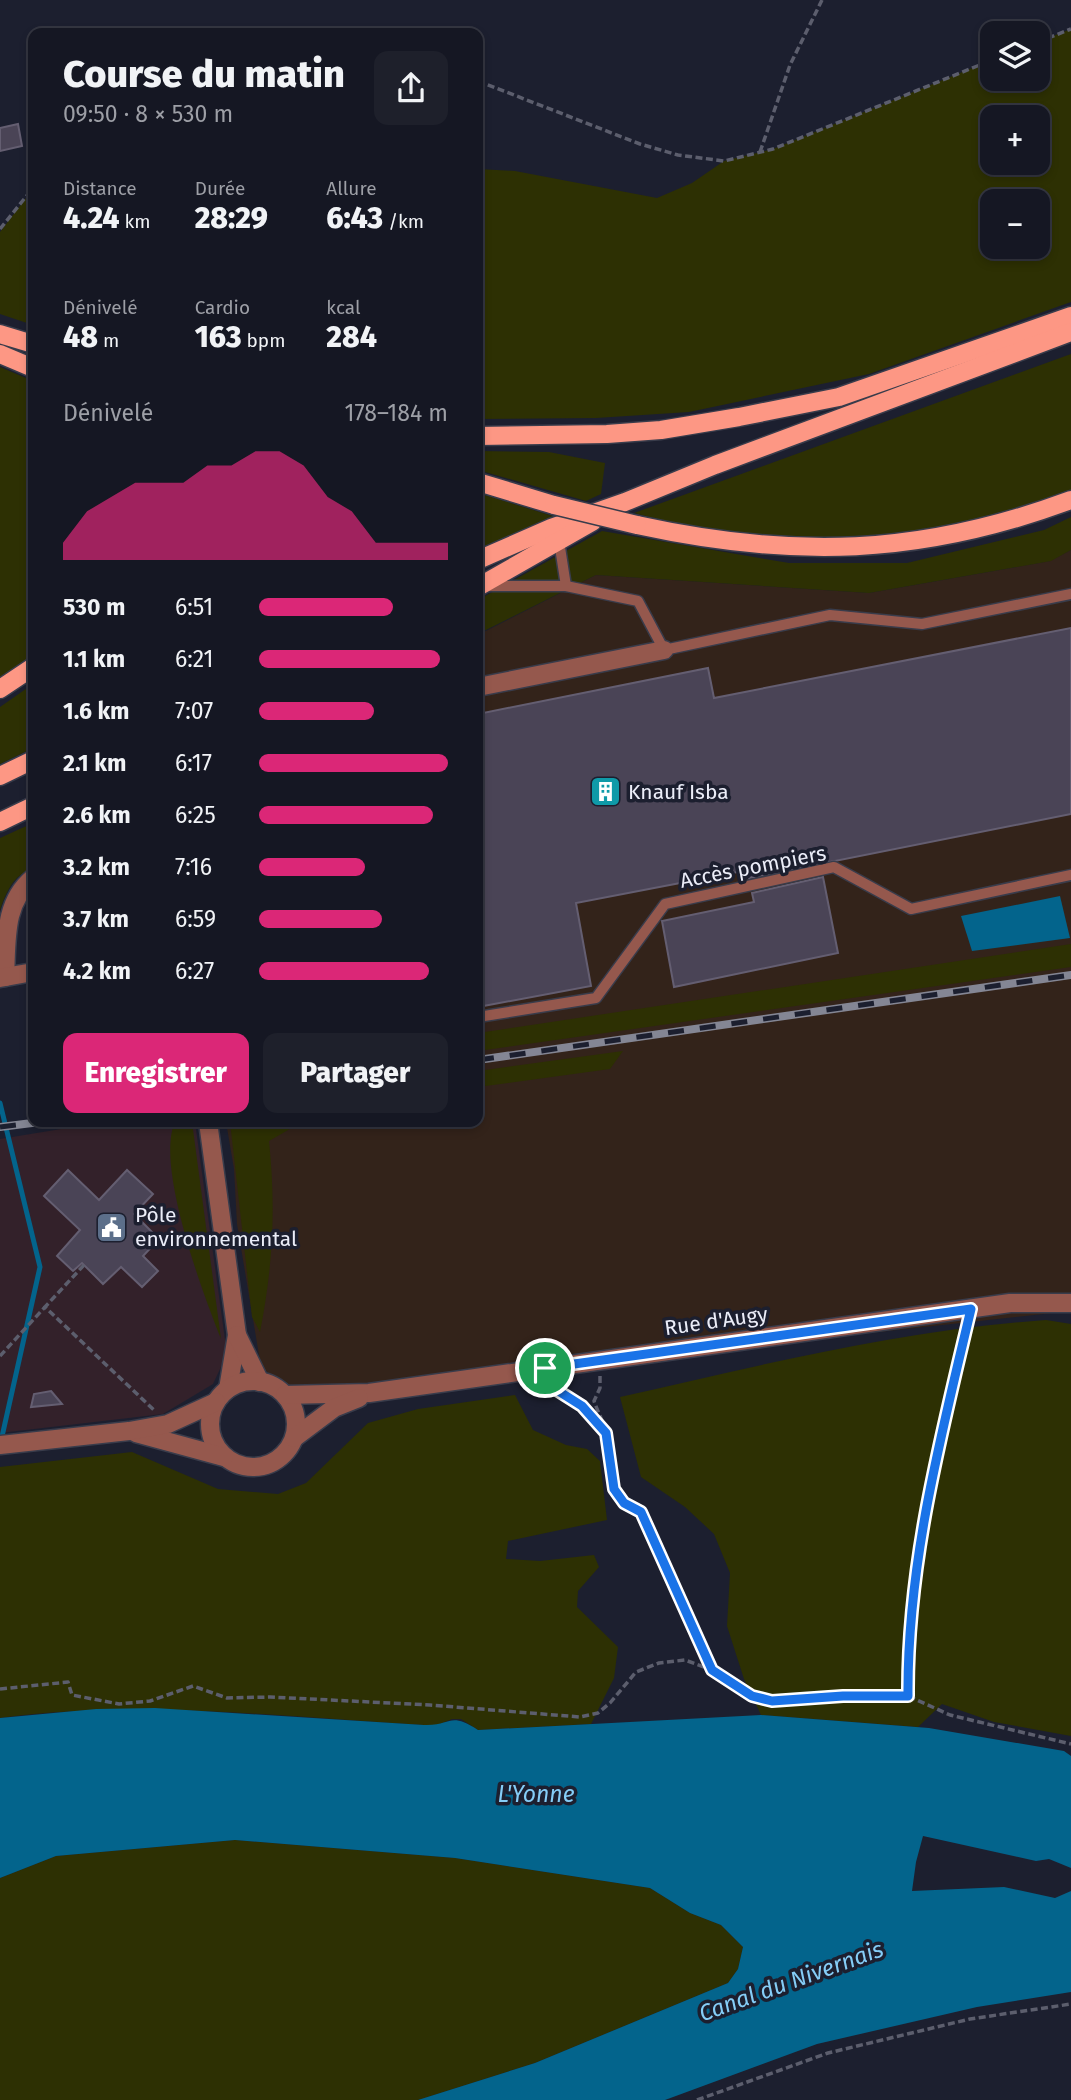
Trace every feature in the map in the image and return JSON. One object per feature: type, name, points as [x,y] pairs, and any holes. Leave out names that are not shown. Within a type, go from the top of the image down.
[{"type":"main road","points":[[483,436],[634,432],[752,415],[838,397],[1071,316]]},
{"type":"main road","points":[[483,558],[551,528],[625,502],[715,465],[1071,332]]},
{"type":"main road","points":[[0,334],[28,342]]},
{"type":"main road","points":[[0,354],[28,366]]},
{"type":"main road","points":[[483,484],[554,505],[637,525],[738,544],[842,548],[895,545],[951,536],[1023,518],[1071,500]]},
{"type":"main road","points":[[483,583],[625,502]]},
{"type":"main road","points":[[0,689],[28,670]]},
{"type":"main road","points":[[0,776],[28,762]]},
{"type":"main road","points":[[0,822],[28,808]]},
{"type":"street","points":[[483,686],[664,650]]},
{"type":"street","points":[[28,884],[14,901],[8,918],[2,977],[28,973]]},
{"type":"street","points":[[209,1127],[237,1335],[260,1382]]},
{"type":"street","name":"Rue d'Augy","points":[[285,1395],[369,1393],[1010,1303],[1071,1303]]},
{"type":"street","points":[[224,1457],[215,1445],[210,1431],[210,1416],[222,1396],[237,1335]]},
{"type":"street","points":[[2,1445],[169,1424],[222,1396],[238,1384],[260,1382],[274,1386],[285,1395],[296,1416],[294,1438],[287,1451],[277,1461],[250,1468],[224,1457],[129,1431]]},
{"type":"street","name":"Rue d'Augy","points":[[294,1438],[334,1408],[369,1393]]},
{"type":"lane","points":[[559,541],[566,586]]},
{"type":"lane","points":[[483,586],[566,586],[638,601],[664,650],[830,615],[922,624],[1071,594]]},
{"type":"lane","name":"Accès pompiers","points":[[483,1016],[596,998],[665,904],[834,867],[911,909],[1071,876]]},
{"type":"path","points":[[760,152],[790,65],[821,0]]},
{"type":"path","points":[[1050,37],[1071,29]]},
{"type":"path","points":[[483,83],[640,144],[678,155],[724,161],[760,152],[980,65]]},
{"type":"path","points":[[0,229],[28,194]]},
{"type":"path","points":[[1,1356],[85,1265]]},
{"type":"path","points":[[45,1307],[169,1424]]},
{"type":"path","points":[[908,1696],[918,1552],[942,1427],[971,1309]]},
{"type":"path","points":[[601,1360],[600,1388],[594,1401],[606,1433],[614,1489],[624,1503],[641,1512],[712,1670]]},
{"type":"path","points":[[545,1368],[552,1387],[582,1406],[606,1433]]},
{"type":"path","points":[[0,1689],[68,1682],[72,1695],[119,1704],[150,1701],[192,1686],[227,1698],[270,1697],[437,1705],[580,1717],[598,1713],[636,1672],[659,1663],[685,1660],[712,1670],[752,1696],[772,1701],[843,1696],[908,1696],[950,1715],[1071,1744]]},
{"type":"path","points":[[697,2100],[828,2053],[970,2019],[1071,2004]]},
{"type":"shaded area","points":[[1071,550],[1071,1311],[428,1381],[309,1404],[261,1367],[237,1224],[234,1169],[227,1127],[483,1127],[483,632],[596,575],[869,593],[1050,561]]},
{"type":"shaded area","points":[[73,1127],[196,1127],[227,1354],[213,1384],[163,1414],[0,1433],[0,1139]]},
{"type":"green space","points":[[1071,29],[1071,302],[869,374],[689,412],[596,418],[483,419],[483,169],[515,171],[657,198],[692,183],[724,161],[773,149],[980,65],[980,91],[1050,91],[1050,37]]},
{"type":"green space","points":[[28,196],[28,323],[0,314],[0,232]]},
{"type":"green space","points":[[1071,354],[1071,490],[1045,500],[933,531],[849,540],[740,534],[634,513]]},
{"type":"green space","points":[[0,367],[28,379],[28,659],[0,678]]},
{"type":"green space","points":[[483,451],[549,452],[605,463],[601,494],[586,501],[483,471]]},
{"type":"green space","points":[[483,495],[556,517],[483,547]]},
{"type":"green space","points":[[1071,517],[1071,550],[1051,561],[869,593],[596,575],[483,632],[483,597],[602,531],[789,563],[907,563],[1044,530]]},
{"type":"green space","points":[[28,687],[28,750],[0,764],[0,707]]},
{"type":"green space","points":[[28,825],[28,871],[15,880],[0,910],[0,838]]},
{"type":"green space","points":[[1071,944],[1071,967],[483,1050],[483,1032]]},
{"type":"green space","points":[[623,1051],[610,1069],[483,1086],[483,1070]]},
{"type":"green space","points":[[174,1127],[193,1127],[221,1339],[184,1230],[171,1168],[170,1142]]},
{"type":"green space","points":[[231,1127],[293,1127],[269,1141],[272,1237],[260,1332],[252,1317]]},
{"type":"green space","points":[[1046,1320],[1071,1324],[1071,1736],[994,1722],[942,1704],[918,1727],[761,1715],[744,1679],[727,1626],[730,1573],[714,1534],[685,1507],[641,1477],[620,1397],[885,1340]]},
{"type":"green space","points":[[515,1395],[533,1430],[566,1445],[587,1449],[600,1461],[607,1520],[508,1541],[506,1559],[540,1561],[594,1555],[599,1567],[578,1591],[577,1607],[618,1647],[614,1678],[591,1724],[478,1730],[461,1719],[452,1719],[435,1726],[265,1714],[159,1710],[106,1710],[0,1718],[0,1467],[132,1452],[218,1489],[278,1494],[306,1483],[368,1423],[418,1409]]},
{"type":"green space","points":[[235,1840],[455,1858],[650,1888],[690,1913],[721,1925],[743,1947],[738,1969],[728,1983],[535,2063],[418,2100],[0,2100],[0,1878],[56,1856]]},
{"type":"water","points":[[1060,896],[1070,938],[972,951],[961,916]]},
{"type":"water","points":[[155,1708],[424,1725],[455,1720],[478,1730],[761,1715],[929,1728],[1064,1751],[1071,1756],[1071,1868],[1049,1859],[1036,1861],[923,1836],[912,1891],[1004,1887],[1055,1898],[1071,1891],[1071,1992],[977,2007],[817,2044],[665,2100],[418,2100],[535,2063],[728,1983],[738,1969],[743,1947],[721,1925],[690,1913],[650,1888],[455,1858],[235,1840],[56,1856],[0,1878],[0,1718],[96,1709]]},
{"type":"building","points":[[18,124],[22,146],[0,151],[0,128]]},
{"type":"building","points":[[1071,628],[1071,814],[749,878],[748,870],[576,903],[591,986],[483,1006],[483,713],[708,668],[714,698]]},
{"type":"building","points":[[823,877],[838,953],[674,987],[662,921],[754,902],[752,893]]},
{"type":"building","name":"Pôle environnemental","points":[[68,1170],[99,1200],[127,1170],[153,1194],[134,1214],[159,1239],[143,1256],[158,1271],[142,1287],[121,1267],[103,1284],[82,1263],[73,1271],[57,1256],[80,1230],[44,1196]]},
{"type":"building","points":[[51,1391],[62,1404],[31,1407],[34,1394]]},
{"type":"waterway","points":[[0,1103],[40,1267],[1,1441]]},
{"type":"railway","points":[[483,1059],[1071,975]]},
{"type":"railway","points":[[0,1127],[28,1124]]},
{"type":"place","name":"Knauf Isba","points":[[605,792]]},
{"type":"place","name":"Pôle environnemental","points":[[112,1227]]},
{"type":"route","points":[[971,1309],[942,1427],[918,1552],[908,1696],[843,1696],[772,1701],[752,1696],[712,1670],[641,1512],[624,1503],[614,1489],[606,1433],[582,1406],[552,1387],[545,1368],[971,1309]]},
{"type":"water label","name":"L'Yonne","points":[[536,1794]]},
{"type":"water label","name":"Canal du Nivernais","points":[[791,1981]]}]
